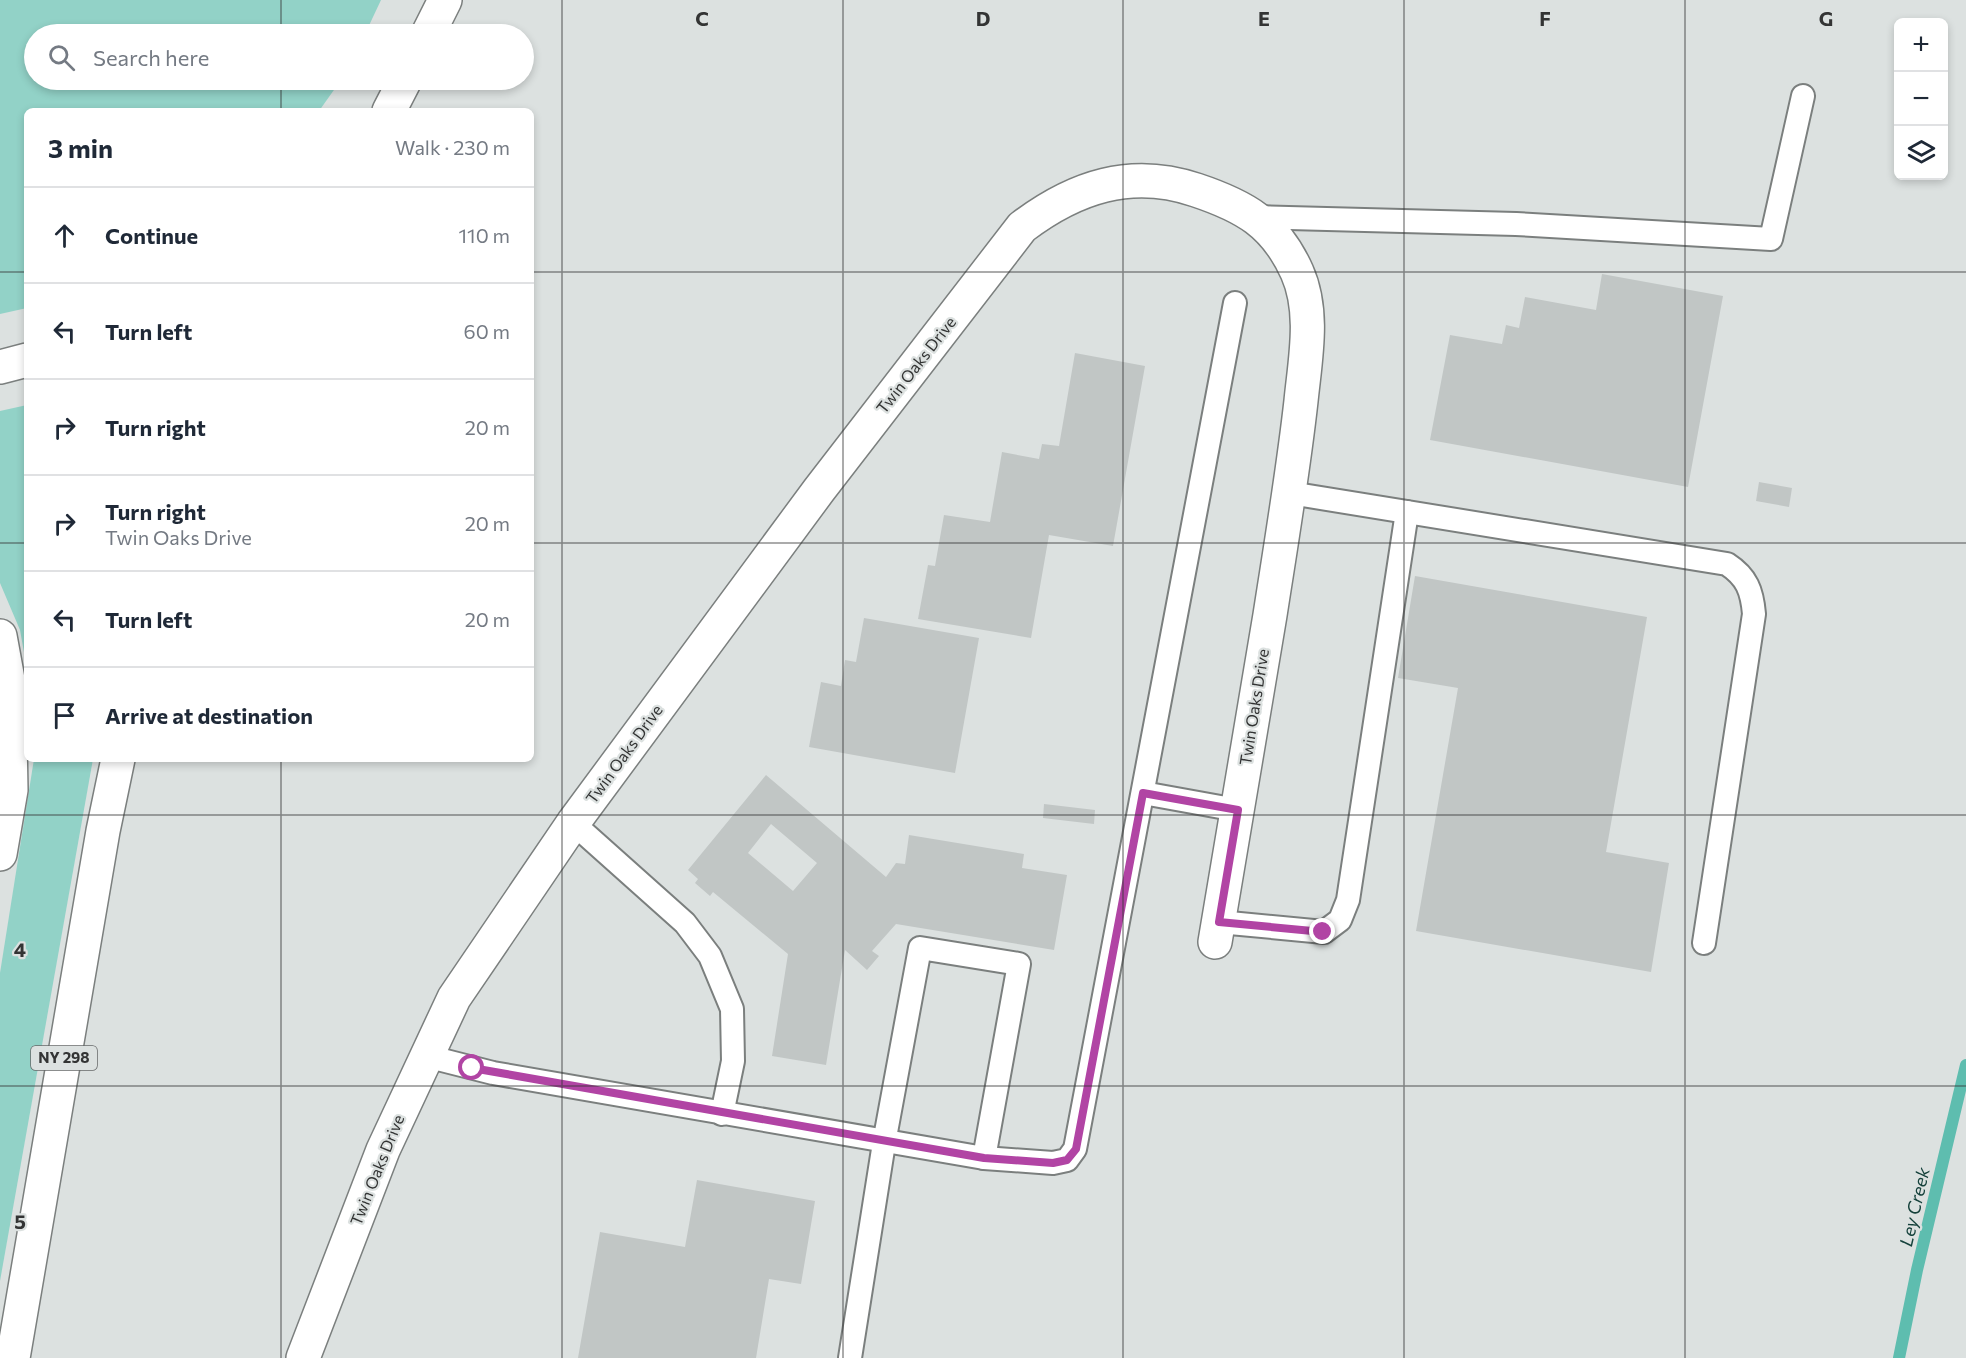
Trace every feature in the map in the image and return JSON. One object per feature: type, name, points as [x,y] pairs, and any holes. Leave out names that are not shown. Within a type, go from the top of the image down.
[{"type":"street","points":[[433,24],[445,0]]},
{"type":"street","points":[[391,108],[400,90]]},
{"type":"street","name":"Twin Oaks Drive","points":[[303,1358],[383,1150],[454,998],[573,822],[819,490],[1022,227],[1049,207],[1111,182],[1132,181],[1187,187],[1234,203],[1255,217],[1281,244],[1298,273],[1306,303],[1307,339],[1290,493],[1217,932]]},
{"type":"street","points":[[0,367],[24,361]]},
{"type":"street","points":[[0,636],[9,685],[11,790],[0,854]]},
{"type":"street","name":"NY 298","points":[[13,1358],[103,831],[117,762]]},
{"type":"lane","points":[[1255,217],[1515,224],[1771,239],[1803,96]]},
{"type":"lane","points":[[426,1056],[493,1073],[884,1143],[984,1158],[1053,1163],[1067,1160],[1076,1149],[1235,303]]},
{"type":"lane","points":[[1290,493],[1727,564],[1742,573],[1752,594],[1754,614],[1704,942]]},
{"type":"lane","points":[[1217,932],[1323,932],[1341,920],[1348,900],[1407,512]]},
{"type":"lane","points":[[1143,793],[1238,810]]},
{"type":"lane","points":[[573,822],[685,923],[710,956],[732,1009],[733,1061],[722,1114]]},
{"type":"lane","points":[[850,1358],[884,1143],[920,948],[1019,964],[984,1158]]},
{"type":"green space","points":[[0,0],[381,0],[370,24],[24,24],[24,90],[334,90],[321,108],[24,108],[24,309],[0,314]]},
{"type":"green space","points":[[24,406],[24,652],[20,630],[0,583],[0,411]]},
{"type":"green space","points":[[34,762],[92,762],[0,1281],[0,973]]},
{"type":"building","points":[[1602,274],[1723,296],[1688,487],[1430,440],[1450,335],[1502,344],[1506,325],[1519,328],[1525,297],[1596,310]]},
{"type":"building","points":[[1075,353],[1145,366],[1113,546],[1049,535],[1031,638],[918,619],[928,565],[935,566],[944,515],[990,522],[1002,452],[1039,459],[1042,444],[1059,446]]},
{"type":"building","points":[[1759,482],[1792,488],[1789,507],[1756,501]]},
{"type":"building","points":[[1415,576],[1647,617],[1606,852],[1669,863],[1651,972],[1416,931],[1458,688],[1398,678]]},
{"type":"building","points":[[864,618],[979,638],[955,773],[809,747],[821,682],[841,686],[845,660],[856,662]]},
{"type":"building","points":[[766,775],[886,877],[896,863],[905,864],[909,835],[1024,854],[1022,868],[1067,875],[1054,950],[896,924],[872,951],[879,956],[867,970],[845,950],[826,1065],[772,1056],[788,954],[713,892],[710,896],[695,883],[698,879],[688,870]],"holes":[[[771,824],[817,863],[793,891],[748,853]]]},
{"type":"building","points":[[1044,804],[1095,810],[1094,824],[1043,818]]},
{"type":"building","points":[[697,1180],[815,1201],[801,1284],[769,1279],[756,1358],[578,1358],[600,1232],[685,1247]]},
{"type":"waterway","name":"Ley Creek","points":[[1899,1358],[1917,1270],[1966,1065]]},
{"type":"route","points":[[472,1068],[884,1143],[984,1158],[1053,1163],[1067,1160],[1076,1149],[1143,793],[1238,810],[1219,922],[1323,932]]}]
